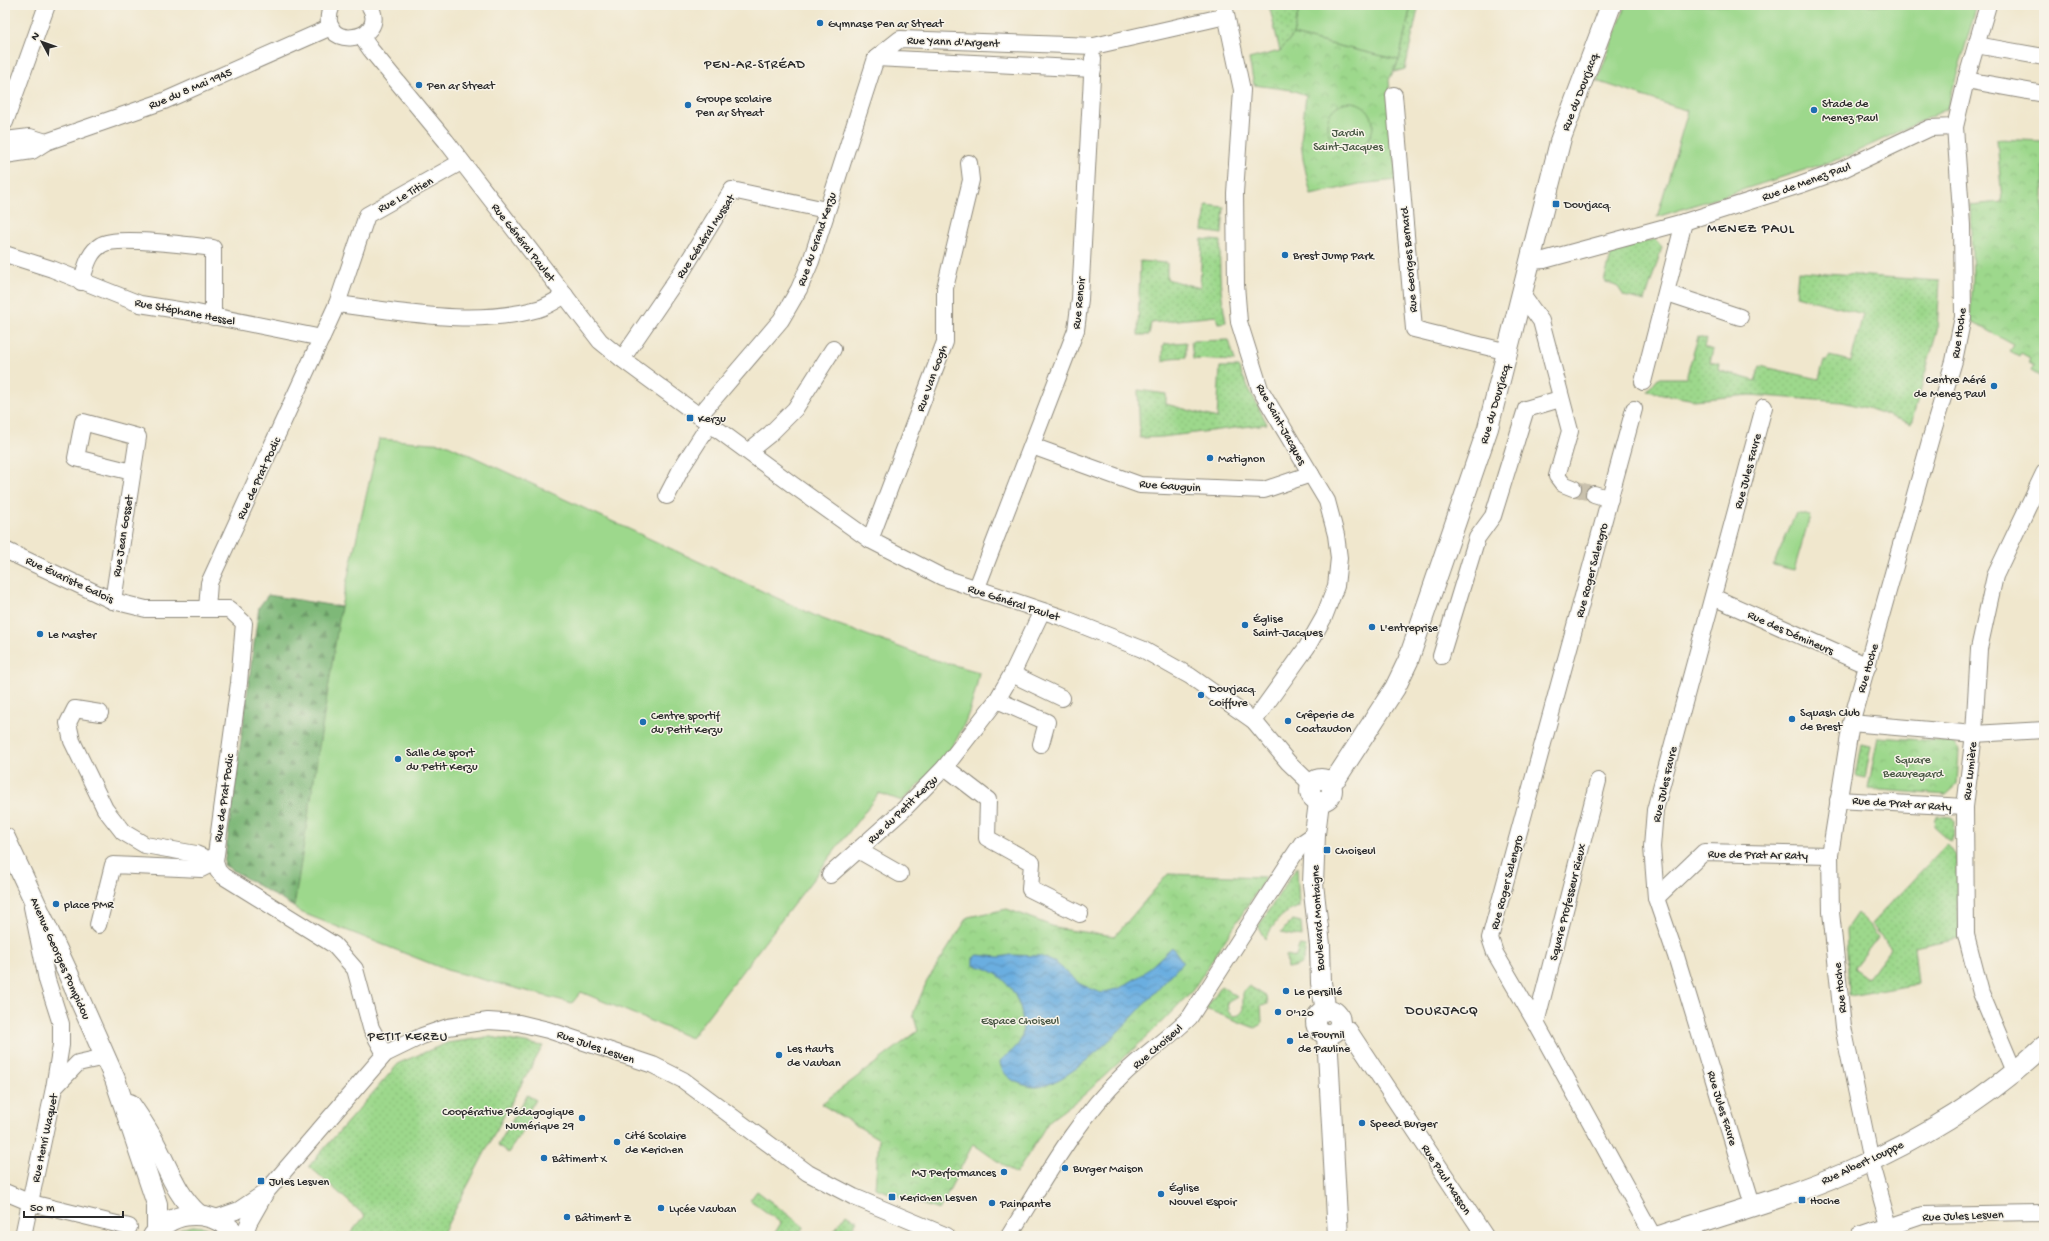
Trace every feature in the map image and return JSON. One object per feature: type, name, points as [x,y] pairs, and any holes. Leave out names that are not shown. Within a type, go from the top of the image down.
[{"type":"main road","name":"Rue du Dourjacq","points":[[1320,789],[1337,777],[1395,688],[1408,661],[1488,428],[1561,138],[1611,5]]},
{"type":"main road","name":"Boulevard Montaigne","points":[[1320,789],[1315,834],[1313,884],[1320,945],[1321,983],[1326,1010],[1317,1016],[1316,1024],[1320,1031],[1334,1030]]},
{"type":"main road","name":"Avenue Georges Pompidou","points":[[5,838],[29,887],[115,1079],[157,1204],[155,1233]]},
{"type":"main road","points":[[1334,1030],[1338,1236]]},
{"type":"main road","name":"Rue Albert Louppe","points":[[1659,1236],[1809,1186],[1871,1161],[1941,1124],[2014,1074],[2044,1046]]},
{"type":"main road","name":"Avenue Georges Pompidou","points":[[115,1079],[154,1142],[180,1194],[190,1207],[228,1226],[238,1236]]},
{"type":"main road","points":[[155,1233],[176,1218],[207,1216]]},
{"type":"street","points":[[5,122],[47,5]]},
{"type":"street","points":[[332,5],[329,12],[331,27],[337,34],[344,38],[361,36],[368,30],[371,23],[371,6]]},
{"type":"street","points":[[1955,127],[1966,80],[1988,5]]},
{"type":"street","name":"Rue Yann d'Argent","points":[[876,58],[900,39],[1094,46],[1225,10]]},
{"type":"street","name":"Rue Saint-Jacques","points":[[1225,10],[1242,90],[1235,193],[1236,285],[1240,322],[1260,389],[1327,501],[1336,535],[1338,558],[1336,586],[1324,616],[1307,647],[1254,721]]},
{"type":"street","name":"Rue du 8 Mai 1945","points":[[5,155],[32,151],[46,142],[164,101],[331,27]]},
{"type":"street","name":"Rue Général Paulet","points":[[361,36],[600,341],[793,485],[870,540],[942,577],[976,590],[1042,611],[1142,650],[1190,676],[1254,721],[1288,762],[1320,789]]},
{"type":"street","points":[[1976,45],[2044,57]]},
{"type":"street","name":"Rue Renoir","points":[[976,590],[1076,330],[1080,299],[1094,46]]},
{"type":"street","name":"Rue Yann d'Argent","points":[[876,58],[1093,69]]},
{"type":"street","name":"Rue du Grand Kerzu","points":[[704,419],[782,320],[799,289],[811,261],[826,210],[876,58]]},
{"type":"street","points":[[1966,80],[2044,94]]},
{"type":"street","name":"Rue Georges Bernard","points":[[1394,95],[1414,329],[1508,352]]},
{"type":"street","name":"Rue de Menez Paul","points":[[1531,261],[1544,260],[1684,222],[1839,171],[1930,128],[1955,127]]},
{"type":"street","name":"Rue Hoche","points":[[1890,1231],[1871,1161],[1843,1027],[1831,912],[1830,856],[1851,723],[1954,361],[1963,317],[1962,225],[1955,127]]},
{"type":"street","points":[[5,140],[30,137],[46,142]]},
{"type":"street","name":"Rue Le Titien","points":[[337,304],[367,216],[461,162]]},
{"type":"street","name":"Rue Van Gogh","points":[[870,540],[945,342],[945,288],[971,180],[969,163]]},
{"type":"street","name":"Rue Général Mussat","points":[[622,358],[683,270],[732,190],[826,210]]},
{"type":"street","points":[[1643,382],[1667,294],[1684,222]]},
{"type":"street","points":[[81,282],[90,254],[102,244],[131,240],[213,248],[212,317]]},
{"type":"street","name":"Rue Stéphane Hessel","points":[[5,254],[52,269],[81,282],[140,304],[322,338]]},
{"type":"street","points":[[1522,294],[1541,321],[1560,399],[1570,431],[1557,476],[1563,484],[1573,488]]},
{"type":"street","points":[[1667,294],[1740,317]]},
{"type":"street","points":[[337,304],[460,319],[520,313],[540,309],[565,295]]},
{"type":"street","name":"Rue de Prat Podic","points":[[214,862],[240,683],[244,623],[229,609],[207,609],[209,583],[337,304]]},
{"type":"street","points":[[749,451],[770,434],[795,409],[833,349]]},
{"type":"street","points":[[1441,656],[1477,538],[1493,516],[1526,409],[1560,399]]},
{"type":"street","name":"Rue Jules Favre","points":[[1752,1205],[1678,962],[1656,898],[1652,847],[1655,810],[1764,407]]},
{"type":"street","name":"Rue Roger Salengro","points":[[1634,409],[1490,938],[1495,953],[1536,1022],[1653,1236]]},
{"type":"street","points":[[667,496],[704,419]]},
{"type":"street","name":"Rue Gauguin","points":[[1032,446],[1140,485],[1264,490],[1311,474]]},
{"type":"street","name":"Rue Jean Gosset","points":[[113,600],[132,472]]},
{"type":"street","name":"Rue Lumière","points":[[2014,1074],[1981,993],[1966,935],[1965,808],[1974,734],[1979,649],[1995,576],[2044,473]]},
{"type":"street","points":[[1594,494],[1610,499]]},
{"type":"street","name":"Rue Évariste Galois","points":[[5,550],[113,600],[146,609],[207,609]]},
{"type":"street","name":"Rue des Démineurs","points":[[1713,598],[1868,666]]},
{"type":"street","name":"Rue du Petit Kerzu","points":[[830,875],[903,810],[945,767],[997,700],[1012,674],[1042,611]]},
{"type":"street","points":[[1012,674],[1062,698]]},
{"type":"street","points":[[997,700],[1047,722],[1041,744]]},
{"type":"street","points":[[100,713],[75,709],[68,723],[72,740],[105,809],[123,832],[145,845],[196,854],[214,862],[218,871],[223,876],[334,945],[355,969],[371,1028],[385,1054]]},
{"type":"street","points":[[1851,723],[1974,734],[2044,730]]},
{"type":"street","name":"Rue du Petit Kerzu","points":[[945,767],[988,800],[987,838],[1032,863],[1030,889],[1080,914]]},
{"type":"street","name":"Square Professeur Rieux","points":[[1536,1022],[1598,781]]},
{"type":"street","name":"Rue de Prat ar Raty","points":[[1838,800],[1965,808]]},
{"type":"street","name":"Rue Choiseul","points":[[1009,1236],[1042,1180],[1087,1116],[1123,1075],[1170,1037],[1190,1017],[1233,948],[1299,848],[1315,834]]},
{"type":"street","name":"Rue du Petit Kerzu","points":[[858,850],[900,874]]},
{"type":"street","name":"Rue de Prat Ar Raty","points":[[1656,898],[1704,852],[1830,856]]},
{"type":"street","points":[[98,925],[113,864],[201,869],[214,862]]},
{"type":"street","name":"Rue Henri Waquet","points":[[23,1236],[54,1088],[61,1045],[61,1024],[47,980],[29,887]]},
{"type":"street","name":"Rue Jules Lesven","points":[[244,1236],[249,1222],[266,1192],[385,1054],[422,1036],[466,1024],[488,1021],[519,1023],[548,1030],[653,1065],[683,1080],[808,1174],[861,1200],[948,1236]]},
{"type":"street","name":"Rue Paul Masson","points":[[1334,1030],[1349,1030],[1485,1236]]},
{"type":"street","points":[[61,1045],[69,1056],[78,1063],[105,1057]]},
{"type":"street","name":"Rue Henri Waquet","points":[[54,1088],[78,1063]]},
{"type":"street","points":[[5,1192],[31,1203],[129,1227]]},
{"type":"street","name":"Rue Jules Lesven","points":[[207,1216],[239,1210],[266,1192]]},
{"type":"street","name":"Rue Jules Lesven","points":[[1860,1236],[1890,1231],[1922,1215],[2044,1213]]},
{"type":"green space","points":[[1269,5],[1300,5],[1293,35],[1280,51]]},
{"type":"green space","points":[[1300,5],[1411,5],[1399,60],[1293,35]]},
{"type":"green space","points":[[1411,5],[1419,5],[1405,69],[1394,72],[1399,60]]},
{"type":"green space","name":"Stade de Menez Paul","points":[[1626,5],[1977,5],[1947,109],[1845,157],[1657,217],[1688,111],[1597,81]]},
{"type":"green space","name":"Jardin Saint-Jacques","points":[[1293,35],[1399,60],[1389,80],[1397,180],[1359,184],[1311,195],[1303,159],[1301,140],[1306,95],[1291,90],[1254,85],[1249,59],[1280,51]]},
{"type":"green space","points":[[1350,102],[1363,106],[1369,112],[1373,125],[1369,138],[1363,144],[1350,148],[1337,144],[1331,138],[1327,125],[1331,112],[1337,106]]},
{"type":"green space","points":[[1997,139],[2044,141],[2044,379],[2031,371],[2034,366],[2028,362],[2030,358],[2021,353],[2019,356],[2010,351],[2014,345],[1970,321],[1973,277],[1970,205],[2002,202]]},
{"type":"green space","points":[[1206,205],[1224,207],[1222,234],[1203,231]]},
{"type":"green space","points":[[1202,239],[1221,241],[1220,282],[1226,322],[1218,323],[1216,316],[1151,323],[1149,335],[1138,335],[1140,261],[1167,263],[1167,279],[1200,288]]},
{"type":"green space","points":[[1655,239],[1662,247],[1645,301],[1624,296],[1618,287],[1604,281],[1612,252]]},
{"type":"green space","points":[[1798,271],[1940,281],[1937,331],[1911,424],[1867,408],[1842,402],[1750,395],[1694,400],[1647,391],[1658,378],[1686,378],[1698,337],[1706,339],[1704,347],[1713,350],[1710,362],[1719,364],[1718,370],[1755,381],[1760,366],[1819,379],[1824,360],[1827,360],[1829,356],[1851,361],[1863,314],[1796,296]]},
{"type":"green space","points":[[1229,340],[1235,361],[1193,359],[1191,341]]},
{"type":"green space","points":[[1186,342],[1186,357],[1171,358],[1163,362],[1163,346],[1165,344]]},
{"type":"green space","points":[[1220,367],[1238,367],[1267,424],[1162,437],[1140,438],[1138,390],[1166,394],[1166,404],[1217,418]]},
{"type":"green space","name":"Centre sportif du Petit Kerzu","points":[[379,439],[446,444],[820,618],[932,659],[979,672],[975,692],[966,720],[957,739],[942,761],[902,801],[879,793],[691,1038],[581,992],[572,1003],[447,970],[300,912],[294,907],[341,607]]},
{"type":"green space","points":[[1796,513],[1810,516],[1794,570],[1773,565]]},
{"type":"green space","points":[[268,595],[341,607],[294,907],[224,865],[259,607]]},
{"type":"green space","name":"Square Beauregard","points":[[1878,737],[1952,742],[1959,750],[1957,785],[1946,795],[1868,789]]},
{"type":"green space","points":[[1861,744],[1871,746],[1865,778],[1855,776]]},
{"type":"green space","points":[[1937,816],[1951,817],[1954,821],[1953,841],[1951,842],[1934,827],[1935,818]]},
{"type":"green space","points":[[1947,844],[1956,856],[1959,938],[1914,947],[1918,984],[1849,996],[1846,929],[1857,913],[1878,937],[1854,968],[1868,978],[1891,948],[1871,924]]},
{"type":"green space","points":[[1297,867],[1299,907],[1282,916],[1275,923],[1265,939],[1258,927]]},
{"type":"green space","name":"Espace Choiseul","points":[[1168,874],[1266,877],[1192,991],[1153,1031],[1084,1095],[1049,1121],[1016,1174],[973,1144],[939,1210],[875,1188],[879,1139],[821,1104],[918,1031],[913,1014],[927,981],[968,917],[1007,909],[1060,929],[1115,936]]},
{"type":"green space","points":[[1293,920],[1301,922],[1302,937],[1281,933]]},
{"type":"green space","points":[[1299,946],[1306,947],[1302,963],[1297,966],[1287,968],[1286,955],[1296,957]]},
{"type":"green space","points":[[1221,986],[1237,997],[1227,1003],[1228,1010],[1233,1016],[1239,1015],[1243,1011],[1243,992],[1249,986],[1267,997],[1268,1004],[1261,1005],[1262,1023],[1255,1028],[1206,1009]]},
{"type":"green space","points":[[490,1037],[543,1046],[508,1108],[443,1233],[444,1236],[348,1236],[365,1216],[309,1166],[399,1063],[447,1043]]},
{"type":"green space","points":[[527,1095],[536,1100],[527,1113],[532,1117],[508,1153],[498,1145]]},
{"type":"green space","points":[[757,1191],[804,1227],[797,1236],[773,1236],[781,1223],[750,1200]]},
{"type":"green space","points":[[846,1214],[857,1221],[847,1236],[842,1236],[834,1231]]},
{"type":"green space","points":[[193,1226],[204,1227],[222,1236],[169,1236],[183,1228]]},
{"type":"water","points":[[1172,947],[1183,962],[1118,1032],[1079,1066],[1060,1079],[1040,1087],[1029,1086],[1016,1082],[1001,1068],[1000,1061],[1015,1048],[1021,1039],[1023,1031],[1022,1013],[1011,988],[1005,981],[990,970],[973,965],[973,958],[978,955],[1000,957],[1011,955],[1040,956],[1056,963],[1080,984],[1101,993],[1120,988],[1143,974]]},
{"type":"tunnel","points":[[1573,488],[1594,494]]},
{"type":"place","name":"Gymnase Pen ar Streat","points":[[820,23]]},
{"type":"place","name":"Pen ar Streat","points":[[419,85]]},
{"type":"place","name":"Groupe scolaire Pen ar Streat","points":[[688,105]]},
{"type":"place","name":"Stade de Menez Paul","points":[[1814,110]]},
{"type":"place","name":"Dourjacq","points":[[1556,204]]},
{"type":"place","name":"Brest Jump Park","points":[[1285,255]]},
{"type":"place","name":"Centre Aéré de Menez Paul","points":[[1994,386]]},
{"type":"place","name":"Kerzu","points":[[690,418]]},
{"type":"place","name":"Matignon","points":[[1210,458]]},
{"type":"place","name":"Église Saint-Jacques","points":[[1245,625]]},
{"type":"place","name":"L'entreprise","points":[[1372,627]]},
{"type":"place","name":"Le Master","points":[[40,634]]},
{"type":"place","name":"Dourjacq Coiffure","points":[[1201,695]]},
{"type":"place","name":"Squash Club de Brest","points":[[1792,719]]},
{"type":"place","name":"Crêperie de Coataudon","points":[[1288,721]]},
{"type":"place","name":"Centre sportif du Petit Kerzu","points":[[643,722]]},
{"type":"place","name":"Salle de sport du Petit Kerzu","points":[[398,759]]},
{"type":"place","name":"Choiseul","points":[[1327,850]]},
{"type":"place","name":"place PMR","points":[[56,904]]},
{"type":"place","name":"Le persillé","points":[[1286,991]]},
{"type":"place","name":"O'120","points":[[1278,1012]]},
{"type":"place","name":"Le Fournil de Pauline","points":[[1290,1041]]},
{"type":"place","name":"Les Hauts de Vauban","points":[[779,1055]]},
{"type":"place","name":"Coopérative Pédagogique Numérique 29","points":[[582,1118]]},
{"type":"place","name":"Speed Burger","points":[[1362,1123]]},
{"type":"place","name":"Cité Scolaire de Kerichen","points":[[617,1142]]},
{"type":"place","name":"Bâtiment X","points":[[544,1158]]},
{"type":"place","name":"Burger Maison","points":[[1065,1168]]},
{"type":"place","name":"MJ Performances","points":[[1004,1172]]},
{"type":"place","name":"Jules Lesven","points":[[261,1181]]},
{"type":"place","name":"Église Nouvel Espoir","points":[[1161,1194]]},
{"type":"place","name":"Kerichen Lesven","points":[[892,1197]]},
{"type":"place","name":"Hoche","points":[[1802,1200]]},
{"type":"place","name":"Painpante","points":[[992,1203]]},
{"type":"place","name":"Lycée Vauban","points":[[661,1208]]},
{"type":"place","name":"Bâtiment Z","points":[[567,1217]]},
{"type":"district","name":"PEN-AR-STRÉAD","points":[[755,63]]},
{"type":"district","name":"MENEZ PAUL","points":[[1751,227]]},
{"type":"district","name":"DOURJACQ","points":[[1442,1009]]},
{"type":"district","name":"PETIT KERZU","points":[[408,1035]]}]
